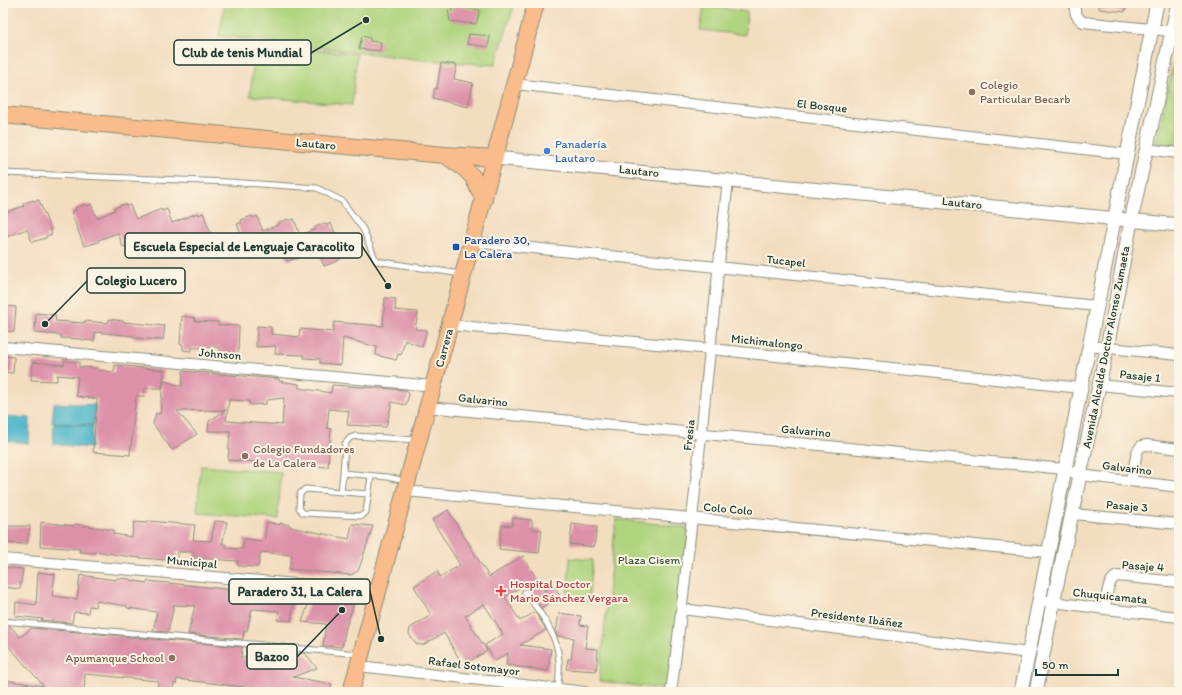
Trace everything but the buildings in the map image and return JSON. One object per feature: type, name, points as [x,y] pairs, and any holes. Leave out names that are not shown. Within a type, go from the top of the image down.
[{"type":"main road","name":"Carrera","points":[[351,692],[361,660],[536,3]]},
{"type":"main road","name":"Lautaro","points":[[3,116],[495,158]]},
{"type":"main road","points":[[446,155],[473,177],[484,200]]},
{"type":"street","points":[[1075,3],[1074,9],[1076,17],[1083,22],[1176,32]]},
{"type":"street","name":"Avenida Alcalde Doctor Alonso Zumaeta","points":[[1021,692],[1157,3]]},
{"type":"street","name":"Avenida Alcalde Doctor Alonso Zumaeta","points":[[1036,692],[1053,603],[1107,348],[1146,149],[1176,32],[1178,3]]},
{"type":"street","name":"El Bosque","points":[[515,84],[1127,154]]},
{"type":"street","points":[[1146,149],[1179,153]]},
{"type":"street","name":"Lautaro","points":[[495,158],[1179,225]]},
{"type":"street","name":"Fresia","points":[[671,692],[693,519],[728,180]]},
{"type":"street","name":"Tucapel","points":[[472,242],[718,267],[921,290],[1097,306]]},
{"type":"street","name":"Michimalongo","points":[[450,325],[710,349],[1081,388]]},
{"type":"street","points":[[1089,346],[1179,355]]},
{"type":"street","name":"Johnson","points":[[3,348],[434,386]]},
{"type":"street","name":"Pasaje 1","points":[[1099,385],[1179,393]]},
{"type":"street","name":"Galvarino","points":[[428,407],[1064,469],[1080,475],[1179,487]]},
{"type":"street","points":[[1131,481],[1137,452],[1140,446],[1147,445],[1179,449]]},
{"type":"street","name":"Colo Colo","points":[[407,487],[693,519],[1048,552]]},
{"type":"street","name":"Pasaje 3","points":[[1073,514],[1179,524]]},
{"type":"street","name":"Municipal","points":[[3,559],[379,591]]},
{"type":"street","name":"Pasaje 4","points":[[1105,609],[1108,589],[1114,578],[1117,576],[1179,582]]},
{"type":"street","name":"Chuquicamata","points":[[1039,600],[1053,603],[1179,617]]},
{"type":"street","name":"Presidente Ibáñez","points":[[682,609],[1028,654]]},
{"type":"street","name":"Rafael Sotomayor","points":[[361,660],[585,692]]},
{"type":"lane","points":[[3,173],[228,182],[317,188],[342,201],[363,229],[376,261],[464,274]]},
{"type":"lane","points":[[342,492],[345,444],[350,438],[355,436],[419,441]]},
{"type":"lane","points":[[343,473],[387,477],[407,487]]},
{"type":"lane","points":[[368,494],[305,489],[300,494],[299,508],[303,513],[362,516],[366,512],[368,494],[370,476]]},
{"type":"lane","points":[[525,592],[546,623],[556,644],[559,660],[558,689]]},
{"type":"lane","points":[[3,621],[361,660]]},
{"type":"green space","points":[[225,3],[515,3],[495,65],[424,60],[219,36]]},
{"type":"green space","points":[[704,6],[747,12],[745,35],[700,30]]},
{"type":"green space","points":[[1179,37],[1179,145],[1156,145]]},
{"type":"green space","points":[[255,44],[357,54],[352,105],[250,96]]},
{"type":"green space","points":[[201,466],[281,472],[278,519],[197,513]]},
{"type":"green space","name":"Plaza Cisem","points":[[616,519],[690,528],[669,690],[599,681]]},
{"type":"green space","points":[[570,558],[593,560],[589,602],[567,599]]},
{"type":"water","points":[[54,403],[95,405],[94,425],[52,423]]},
{"type":"water","points":[[3,416],[30,418],[29,443],[3,441]]},
{"type":"water","points":[[54,424],[93,426],[91,448],[53,444]]},
{"type":"place","name":"Club de tenis Mundial","points":[[366,20]]},
{"type":"place","name":"Colegio Particular Becarb","points":[[972,92]]},
{"type":"place","name":"Panadería Lautaro","points":[[547,151]]},
{"type":"place","name":"Paradero 30, La Calera","points":[[456,247]]},
{"type":"place","name":"Escuela Especial de Lenguaje Caracolito","points":[[388,286]]},
{"type":"place","name":"Colegio Lucero","points":[[45,324]]},
{"type":"place","name":"Colegio Fundadores de La Calera","points":[[245,456]]},
{"type":"place","name":"Hospital Doctor Mario Sánchez Vergara","points":[[501,591]]},
{"type":"place","name":"Bazoo","points":[[342,610]]},
{"type":"place","name":"Paradero 31, La Calera","points":[[381,639]]},
{"type":"place","name":"Apumanque School","points":[[172,658]]}]
